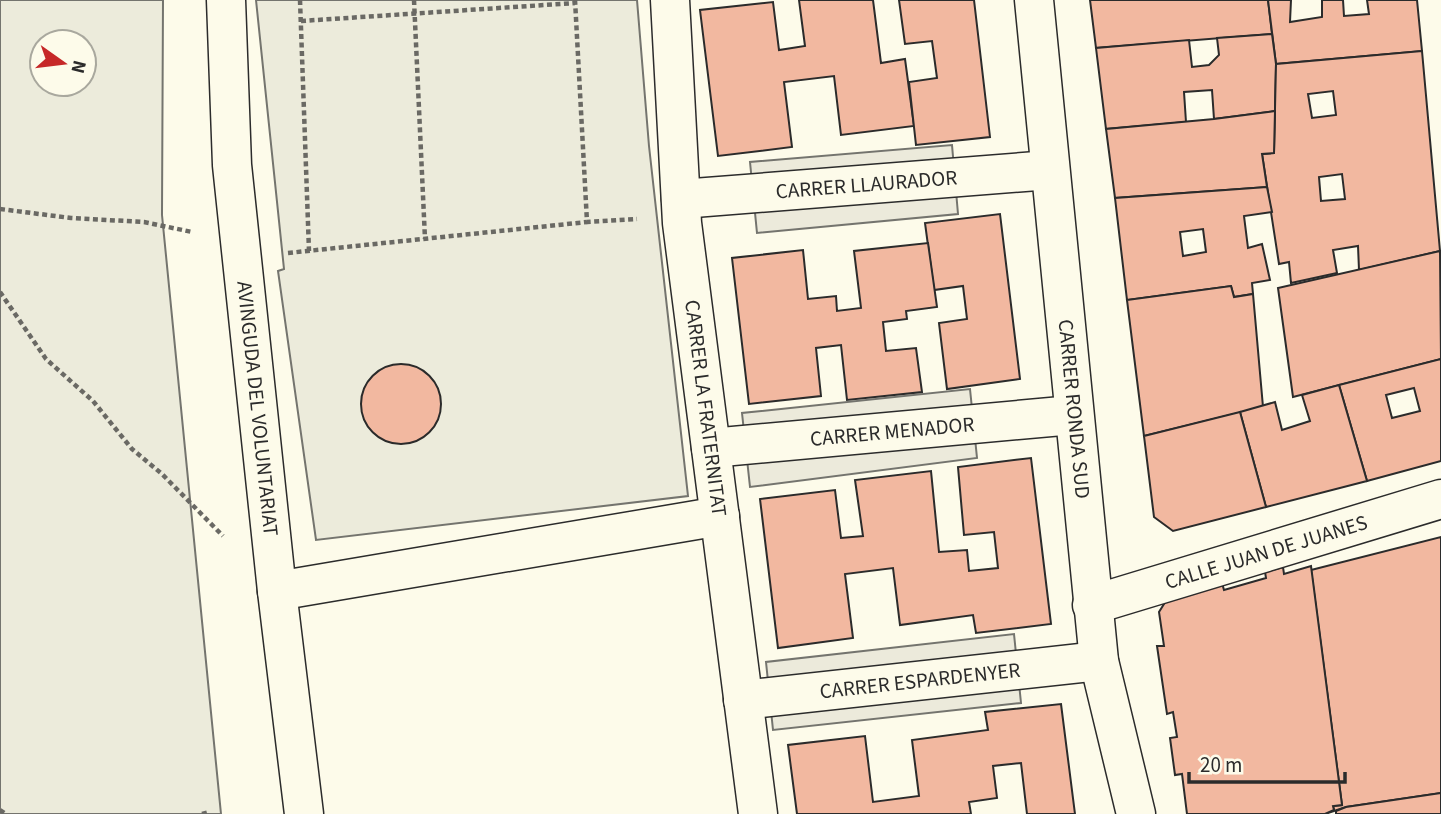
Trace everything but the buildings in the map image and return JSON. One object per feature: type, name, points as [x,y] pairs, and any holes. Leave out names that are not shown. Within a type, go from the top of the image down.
[{"type":"street","name":"AVINGUDA DEL VOLUNTARIAT","points":[[226,0],[232,165],[277,591],[304,814]]},
{"type":"street","name":"CARRER LA FRATERNITAT","points":[[670,0],[682,223],[758,814]]},
{"type":"street","name":"CARRER RONDA SUD","points":[[1034,0],[1092,606],[1099,661],[1136,814]]},
{"type":"street","name":"CARRER LLAURADOR","points":[[681,199],[1050,170]]},
{"type":"street","name":"CARRER MENADOR","points":[[711,448],[1073,415]]},
{"type":"street","name":"CALLE JUAN DE JUANES","points":[[1092,606],[1441,499]]},
{"type":"street","points":[[277,591],[720,516]]},
{"type":"street","name":"CARRER ESPARDENYER","points":[[743,700],[1099,661]]},
{"type":"path","points":[[300,0],[309,251]]},
{"type":"path","points":[[414,0],[425,239]]},
{"type":"path","points":[[300,21],[575,2],[587,222]]},
{"type":"path","points":[[0,209],[71,218],[144,222],[240,244]]},
{"type":"path","points":[[282,253],[587,222],[643,219]]},
{"type":"path","points":[[0,292],[46,359],[93,401],[132,449],[162,474],[277,591]]},
{"type":"path","points":[[0,810],[6,814]]},
{"type":"path","points":[[202,814],[210,811]]},
{"type":"shaded area","points":[[0,0],[163,0],[162,215],[221,814],[0,814]]},
{"type":"shaded area","points":[[256,0],[637,0],[649,146],[688,496],[316,540],[278,271],[284,269]]},
{"type":"shaded area","points":[[952,145],[958,214],[757,233],[750,162]]},
{"type":"shaded area","points":[[970,389],[977,458],[750,487],[742,413]]},
{"type":"shaded area","points":[[1014,634],[1021,703],[773,730],[766,662]]}]
